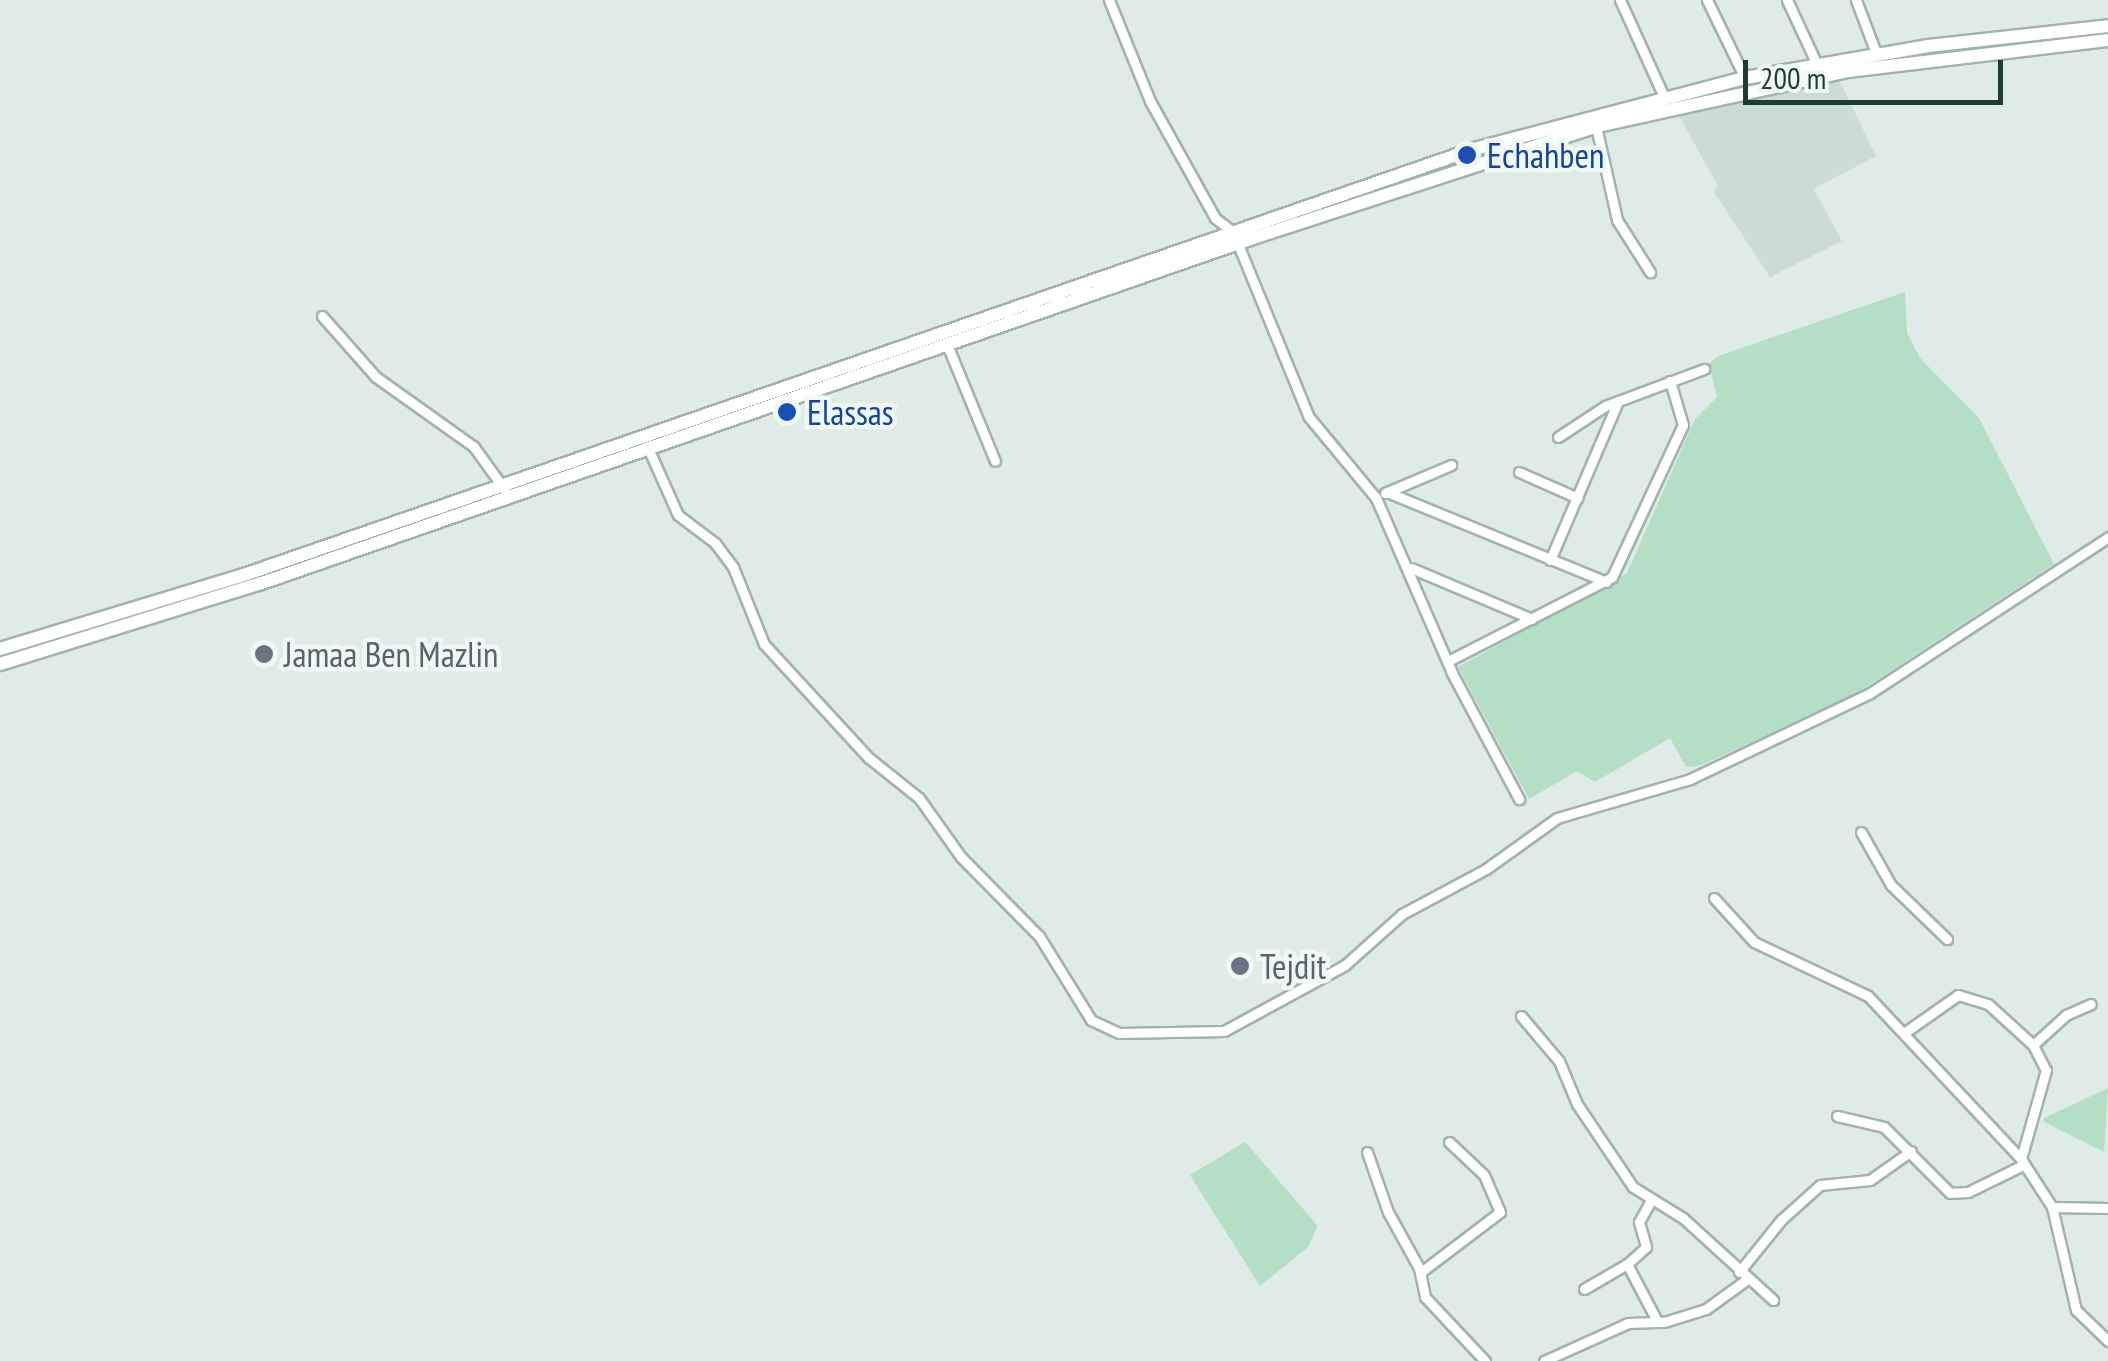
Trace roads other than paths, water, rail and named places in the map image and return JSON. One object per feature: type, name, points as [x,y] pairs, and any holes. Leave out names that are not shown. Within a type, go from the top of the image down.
[{"type":"main road","points":[[1595,121],[1876,54],[2108,26]]},
{"type":"main road","points":[[0,664],[883,362],[948,347],[1223,249],[1235,238],[1664,96],[1745,78],[2108,40]]},
{"type":"main road","points":[[505,490],[648,448],[1208,240],[1253,238],[1442,167]]},
{"type":"main road","points":[[0,649],[88,634]]},
{"type":"street","points":[[1109,0],[1150,101],[1216,218],[1235,238],[1308,416],[1376,498],[1411,568],[1448,662],[1518,799]]},
{"type":"street","points":[[1620,0],[1664,96]]},
{"type":"street","points":[[1706,0],[1745,78]]},
{"type":"street","points":[[1787,0],[1820,70]]},
{"type":"street","points":[[1856,0],[1876,54]]},
{"type":"street","points":[[1595,121],[1616,220],[1650,272]]},
{"type":"street","points":[[1208,240],[1216,218]]},
{"type":"street","points":[[1242,261],[1253,238]]},
{"type":"street","points":[[1223,249],[1242,261]]},
{"type":"street","points":[[322,316],[369,370],[474,447],[505,490]]},
{"type":"street","points":[[948,347],[995,461]]},
{"type":"street","points":[[1558,436],[1566,425],[1618,401],[1704,369]]},
{"type":"street","points":[[1448,662],[1606,582],[1683,425],[1670,381]]},
{"type":"street","points":[[1550,560],[1618,401]]},
{"type":"street","points":[[648,448],[678,515],[715,542],[733,567],[764,644],[868,758],[919,798],[960,857],[1039,936],[1091,1020],[1119,1034],[1224,1031],[1345,964],[1402,914],[1486,869],[1557,818],[1690,779],[1870,693],[2108,537]]},
{"type":"street","points":[[1376,498],[1451,465]]},
{"type":"street","points":[[1519,472],[1578,498]]},
{"type":"street","points":[[1387,492],[1606,582]]},
{"type":"street","points":[[1411,568],[1532,618]]},
{"type":"street","points":[[1860,832],[1882,874],[1947,939]]},
{"type":"street","points":[[1714,898],[1754,942],[1854,988],[1904,1033],[2022,1162],[2052,1207],[2076,1310],[2108,1341]]},
{"type":"street","points":[[1837,1116],[1876,1122],[1911,1151],[1942,1190],[1957,1195],[2022,1162],[2046,1070],[2032,1044],[1988,1004],[1958,994],[1904,1033]]},
{"type":"street","points":[[2032,1044],[2066,1015],[2091,1004]]},
{"type":"street","points":[[1520,1016],[1558,1061],[1577,1104],[1622,1172],[1650,1202],[1684,1218],[1773,1300]]},
{"type":"street","points":[[1421,1272],[1500,1212],[1484,1175],[1449,1142]]},
{"type":"street","points":[[1544,1361],[1628,1323],[1657,1322],[1706,1309],[1743,1276],[1781,1220],[1820,1186],[1870,1180],[1911,1151]]},
{"type":"street","points":[[1367,1152],[1388,1212],[1421,1272],[1433,1309],[1484,1361]]},
{"type":"street","points":[[1584,1290],[1627,1264],[1646,1247],[1639,1222],[1650,1202]]},
{"type":"street","points":[[2052,1207],[2108,1208]]},
{"type":"street","points":[[1627,1264],[1657,1322]]},
{"type":"place","name":"Echahben","points":[[1467,155]]},
{"type":"place","name":"Elassas","points":[[787,412]]},
{"type":"place","name":"Jamaa Ben Mazlin","points":[[264,654]]},
{"type":"place","name":"Tejdit","points":[[1240,966]]}]
